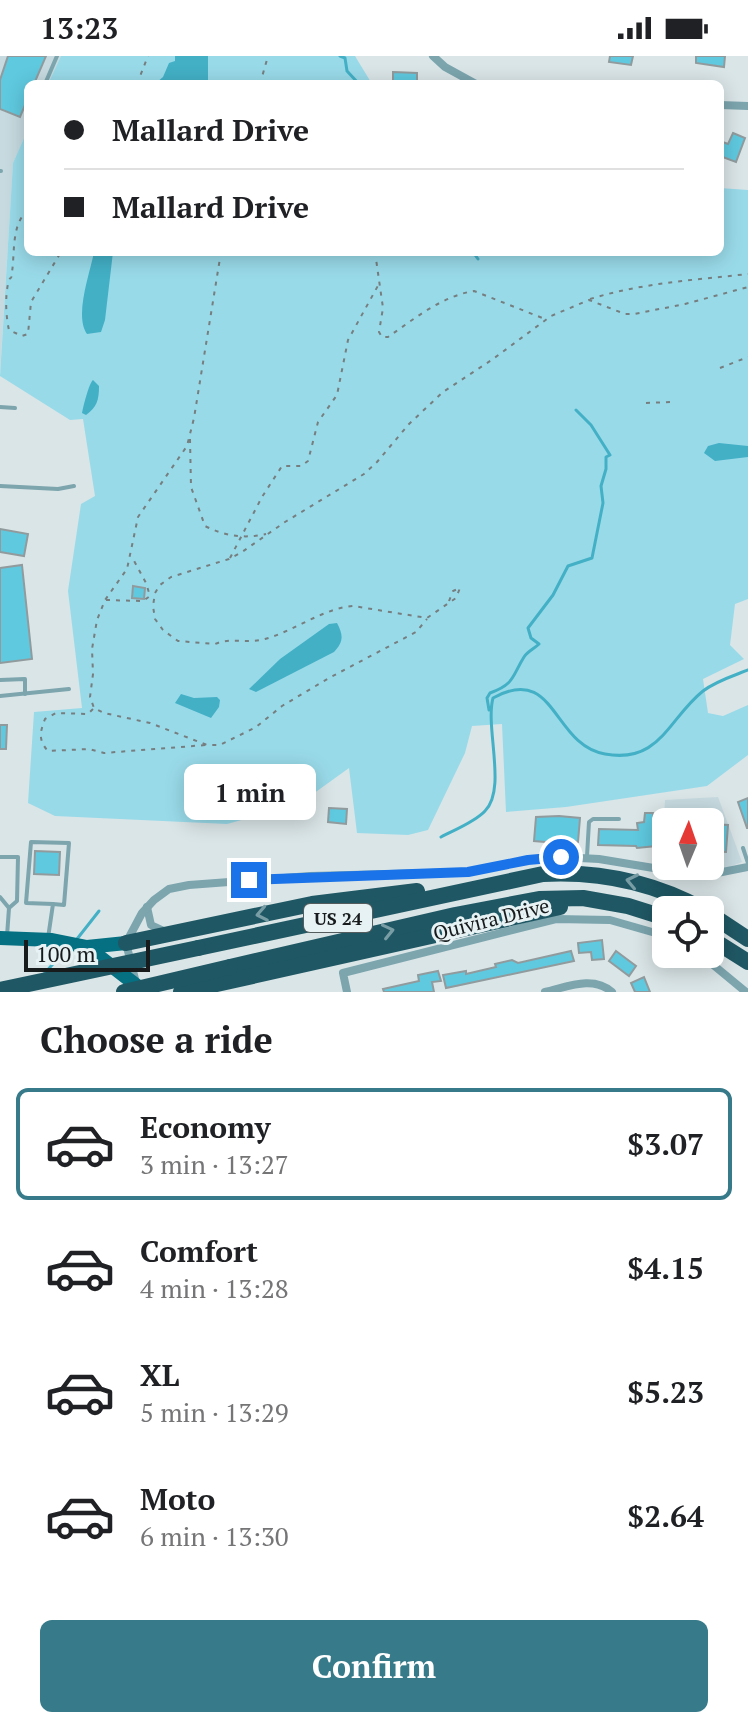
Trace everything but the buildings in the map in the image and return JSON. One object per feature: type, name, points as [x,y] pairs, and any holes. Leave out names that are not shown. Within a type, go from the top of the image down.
[{"type":"highway","name":"US 24","points":[[0,990],[543,874],[595,875],[652,886],[674,896]]},
{"type":"highway","points":[[128,951],[168,933],[312,904],[478,887]]},
{"type":"highway","name":"US 24","points":[[132,990],[512,904],[563,897],[609,902],[652,914]]},
{"type":"highway","points":[[181,992],[360,954],[522,914],[609,902]]},
{"type":"highway","points":[[724,923],[748,939]]},
{"type":"highway","points":[[724,947],[748,962]]},
{"type":"highway","points":[[132,990],[163,992]]},
{"type":"main road","points":[[4,938],[50,940],[92,950],[128,951]]},
{"type":"main road","points":[[92,950],[132,990]]},
{"type":"street","points":[[433,56],[445,67],[469,80]]},
{"type":"street","points":[[724,105],[748,106]]},
{"type":"street","points":[[132,990],[128,951],[147,907],[169,889],[322,876],[468,872],[528,860],[587,858],[652,867]]},
{"type":"street","points":[[724,871],[748,865]]},
{"type":"street","points":[[147,907],[151,925],[168,933]]},
{"type":"street","name":"Quivira Drive","points":[[347,992],[343,973],[556,919],[610,920],[652,932]]},
{"type":"street","points":[[717,968],[746,992]]},
{"type":"street","points":[[545,992],[585,983],[597,983],[612,992]]},
{"type":"lane","points":[[47,80],[57,56]]},
{"type":"lane","points":[[0,407],[15,408]]},
{"type":"lane","points":[[0,486],[58,489],[74,486]]},
{"type":"lane","points":[[0,680],[25,679],[25,694]]},
{"type":"lane","points":[[0,696],[69,689]]},
{"type":"lane","points":[[587,858],[589,822],[593,819],[619,819]]},
{"type":"lane","points":[[31,842],[69,843],[64,905],[53,904],[26,903],[31,842]]},
{"type":"lane","points":[[743,848],[748,865]]},
{"type":"lane","points":[[0,857],[18,857],[17,901],[9,908],[4,938]]},
{"type":"lane","points":[[1,899],[9,908]]},
{"type":"lane","points":[[50,940],[53,904]]},
{"type":"path","points":[[139,80],[148,56]]},
{"type":"path","points":[[261,80],[268,56]]},
{"type":"path","points":[[24,216],[18,224],[12,275],[8,284],[9,330],[22,336],[28,334],[31,302],[59,256]]},
{"type":"path","points":[[207,745],[150,723],[104,713],[94,708],[90,697],[97,620],[105,600],[127,569],[138,517],[187,446],[220,256]]},
{"type":"path","points":[[376,256],[383,308],[379,332],[382,337],[388,337],[441,303],[474,291],[546,319]]},
{"type":"path","points":[[105,600],[143,601],[152,597],[160,585],[171,577],[229,559],[364,474],[443,392],[546,319],[621,290],[748,274]]},
{"type":"path","points":[[229,559],[282,466],[301,466],[308,461],[318,422],[337,395],[348,340],[380,282]]},
{"type":"path","points":[[589,300],[625,314],[634,314],[748,287]]},
{"type":"path","points":[[720,368],[748,357]]},
{"type":"path","points":[[646,403],[672,402]]},
{"type":"path","points":[[190,433],[191,487],[205,526],[220,534],[240,537],[270,533]]},
{"type":"path","points":[[131,556],[152,597],[155,619],[163,630],[178,641],[191,643],[247,643],[266,639],[340,607],[353,606],[427,618],[434,616],[449,601]]},
{"type":"path","points":[[94,708],[88,714],[56,713],[45,719],[40,733],[41,743],[48,751],[89,749],[104,753],[220,745],[256,727],[282,706],[329,678],[416,632],[427,618]]},
{"type":"shaded area","points":[[0,56],[61,56],[50,80],[24,80],[24,138],[13,163],[0,373]]},
{"type":"shaded area","points":[[61,56],[355,56],[370,80],[50,80]]},
{"type":"shaded area","points":[[175,56],[208,56],[208,80],[160,80],[169,63],[175,61]]},
{"type":"shaded area","points":[[24,138],[24,256],[724,256],[724,188],[748,190],[748,599],[735,604],[730,645],[744,659],[703,679],[708,713],[723,716],[748,705],[748,755],[707,786],[566,807],[506,812],[502,724],[472,726],[465,753],[428,830],[408,835],[357,833],[349,768],[299,804],[227,824],[55,816],[28,803],[34,712],[82,708],[68,591],[81,504],[95,496],[83,419],[70,420],[0,376],[13,163]]},
{"type":"shaded area","points":[[93,256],[113,256],[105,320],[101,332],[87,334],[83,326],[82,306]]},
{"type":"shaded area","points":[[93,380],[99,386],[98,399],[86,415],[82,413]]},
{"type":"shaded area","points":[[719,443],[748,446],[748,457],[715,461],[704,453],[708,446]]},
{"type":"shaded area","points":[[337,623],[342,639],[334,652],[256,692],[249,689],[280,659],[329,624]]},
{"type":"shaded area","points":[[181,694],[194,698],[217,697],[219,707],[211,718],[175,703]]},
{"type":"shaded area","points":[[718,797],[722,808],[665,808],[665,800]]},
{"type":"shaded area","points":[[724,813],[742,862],[724,869]]},
{"type":"waterway","points":[[340,56],[345,58],[347,71],[355,80]]},
{"type":"waterway","points":[[489,710],[487,698],[490,693],[509,683],[526,655],[539,644],[531,638],[528,628],[553,595],[568,566],[592,558],[603,503],[601,486],[606,457],[610,455],[591,425],[576,410]]},
{"type":"waterway","points":[[441,837],[476,819],[491,801],[495,773],[491,725],[493,698],[514,690],[530,691],[542,698],[574,737],[588,748],[605,754],[624,755],[651,746],[708,687],[748,670]]},
{"type":"waterway","points":[[77,939],[99,911]]},
{"type":"waterway","points":[[44,974],[68,947]]},
{"type":"route","points":[[249,880],[468,872],[561,857]]}]
